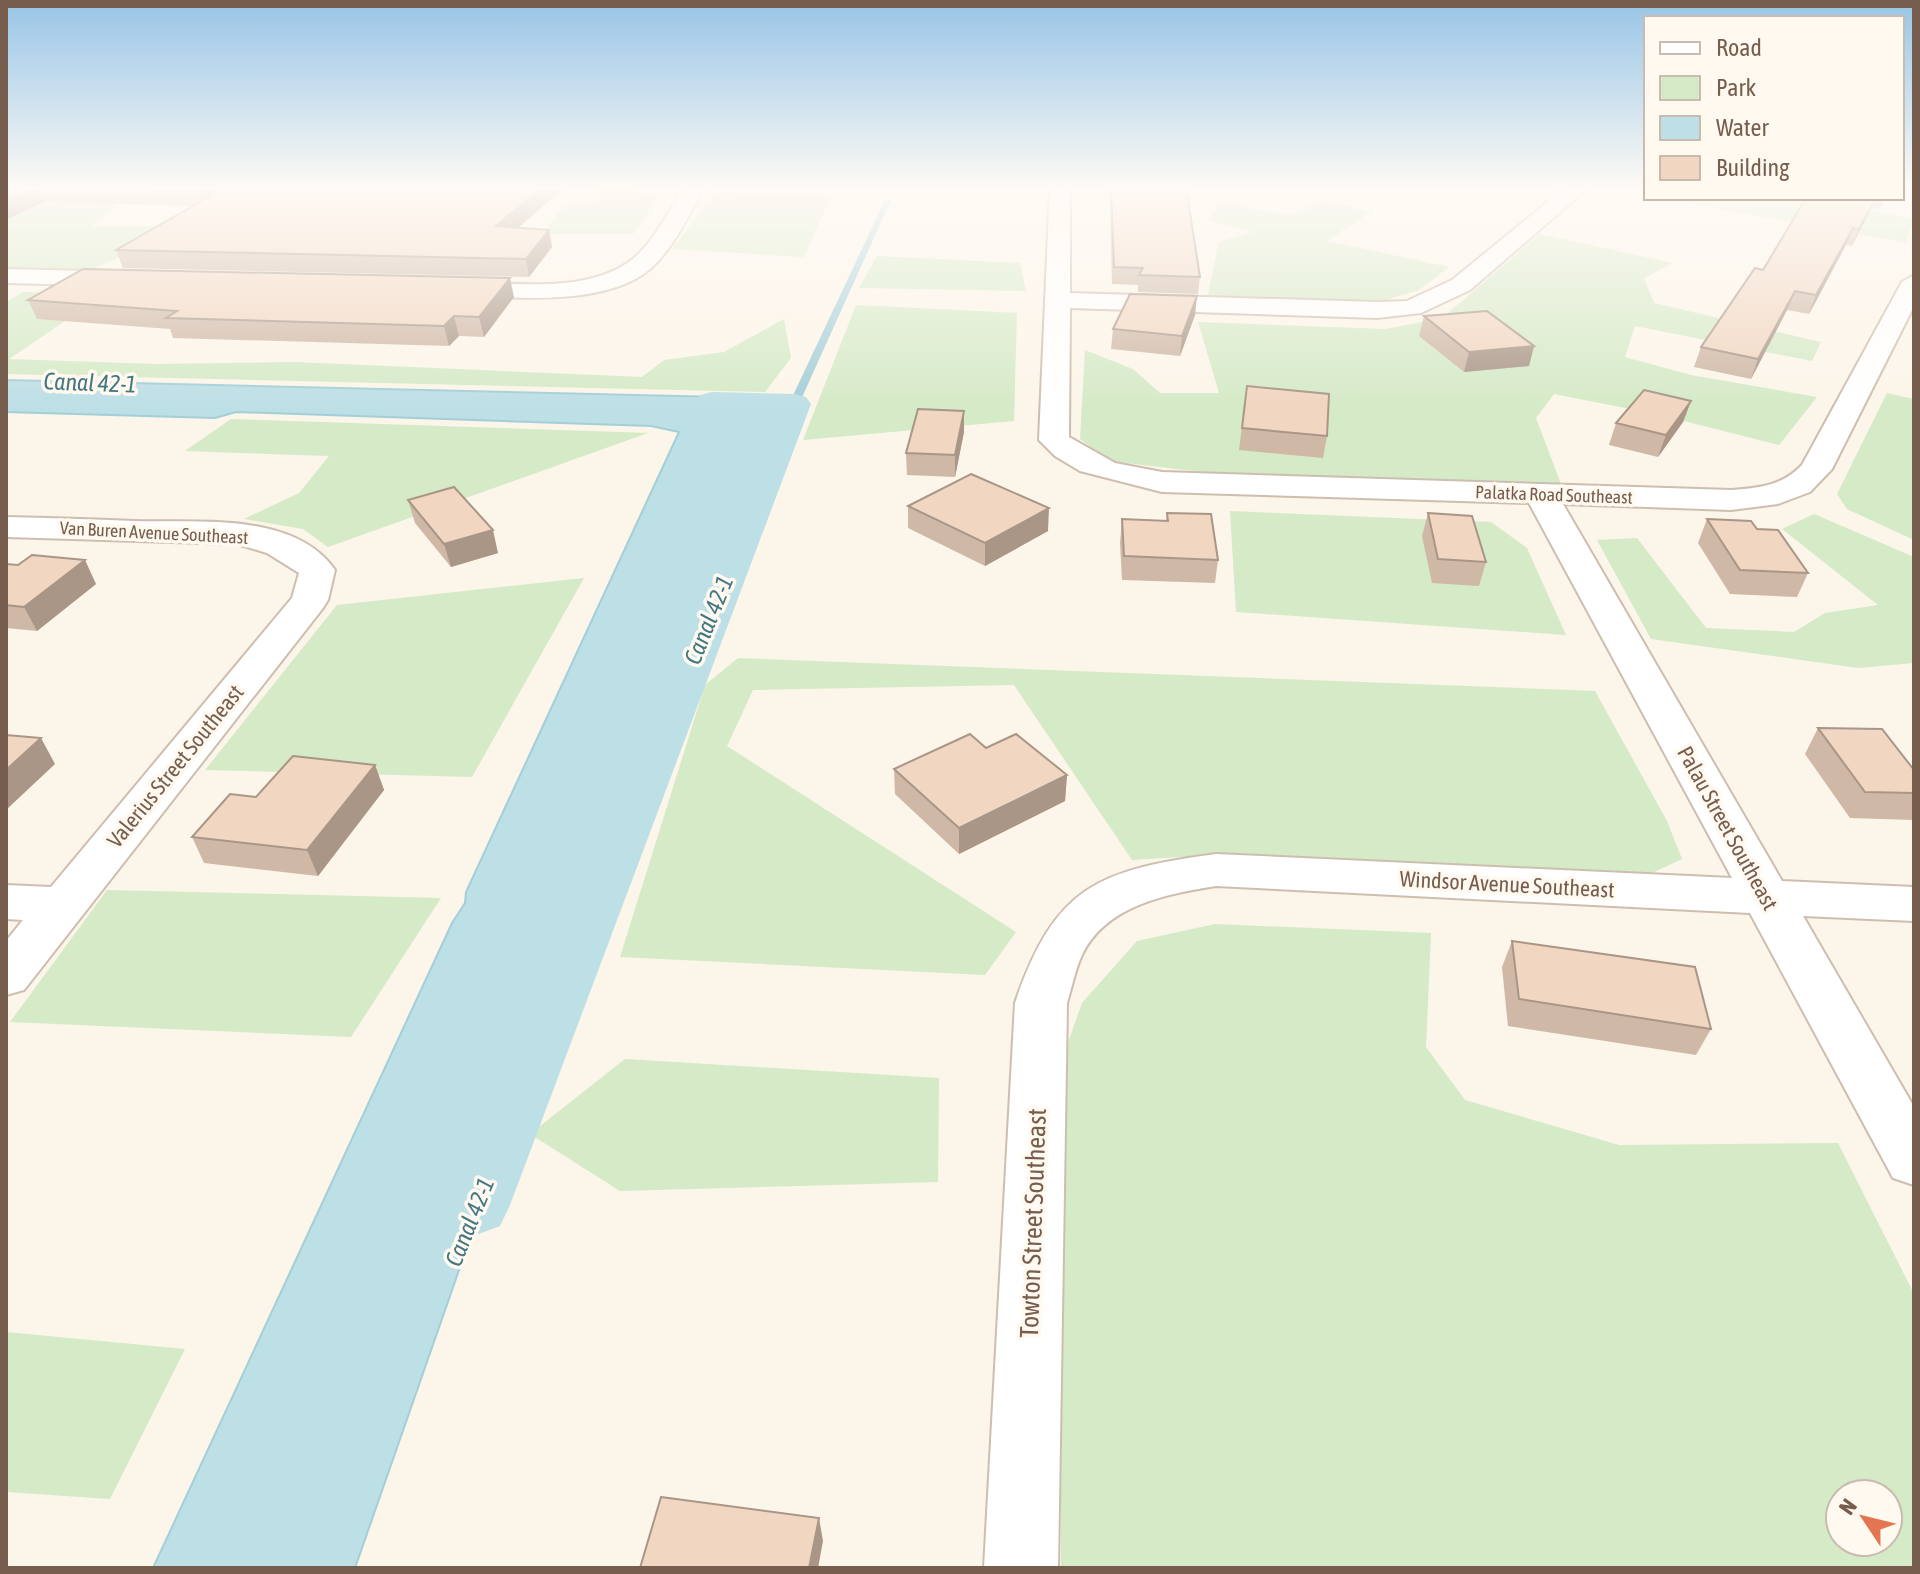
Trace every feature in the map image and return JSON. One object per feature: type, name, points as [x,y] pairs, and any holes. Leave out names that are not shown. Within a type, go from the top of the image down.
[{"type":"street","points":[[434,287],[555,289],[603,282],[643,260]]},
{"type":"street","points":[[1057,260],[1055,300],[1377,310],[1412,308],[1461,285],[1491,260]]},
{"type":"street","points":[[6,276],[149,280]]},
{"type":"street","name":"Palatka Road Southeast","points":[[1055,300],[1054,440],[1076,459],[1113,474],[1162,482],[1731,500],[1780,495],[1804,485],[1816,469],[1914,282]]},
{"type":"street","name":"Palau Street Southeast","points":[[1541,495],[1914,1160]]},
{"type":"street","name":"Van Buren Avenue Southeast","points":[[6,527],[237,534],[272,539],[298,553]]},
{"type":"street","name":"Valerius Street Southeast","points":[[6,976],[310,600],[317,570],[298,553]]},
{"type":"street","name":"Windsor Avenue Southeast","points":[[1105,899],[1150,879],[1216,870],[1914,904]]},
{"type":"street","name":"Towton Street Southeast","points":[[1021,1568],[1041,1003],[1064,940],[1105,899]]},
{"type":"street","points":[[6,902],[63,905]]},
{"type":"green space","points":[[6,260],[111,260],[85,272],[6,270]]},
{"type":"green space","points":[[874,260],[968,260],[1020,263],[1026,291],[859,288]]},
{"type":"green space","points":[[1215,260],[1418,260],[1449,267],[1419,290],[1372,304],[1207,299]]},
{"type":"green space","points":[[1509,260],[1661,260],[1673,263],[1644,278],[1654,303],[1821,342],[1812,361],[1635,326],[1625,357],[1691,375],[1817,397],[1779,445],[1656,414],[1554,394],[1536,418],[1561,484],[1202,472],[1109,461],[1080,439],[1085,350],[1133,369],[1160,393],[1219,393],[1198,322],[1385,329],[1442,318]]},
{"type":"green space","points":[[23,292],[104,295],[9,359],[158,364],[296,362],[642,377],[664,360],[724,352],[784,319],[791,358],[765,392],[6,374],[6,302]]},
{"type":"green space","points":[[856,305],[1017,313],[1014,421],[803,440]]},
{"type":"green space","points":[[1887,393],[1914,399],[1914,540],[1847,509],[1837,494]]},
{"type":"green space","points":[[231,419],[648,433],[328,547],[303,529],[244,519],[299,493],[329,456],[185,451]]},
{"type":"green space","points":[[1230,511],[1491,522],[1527,548],[1566,635],[1236,612]]},
{"type":"green space","points":[[1814,514],[1914,557],[1914,663],[1858,668],[1651,639],[1597,540],[1637,538],[1706,628],[1794,632],[1825,613],[1878,605],[1782,529]]},
{"type":"green space","points":[[584,578],[472,777],[205,770],[337,605]]},
{"type":"green space","points":[[738,658],[1595,691],[1667,821],[1682,859],[1652,873],[1179,857],[1132,860],[1014,685],[753,690],[727,746],[1016,932],[985,975],[620,957],[705,685]]},
{"type":"green space","points":[[107,890],[441,898],[351,1037],[10,1022]]},
{"type":"green space","points":[[1215,924],[1431,933],[1426,1047],[1465,1100],[1619,1145],[1838,1143],[1914,1294],[1914,1568],[1061,1568],[1061,1062],[1082,1003],[1137,941]]},
{"type":"green space","points":[[625,1059],[939,1078],[938,1182],[620,1191],[530,1134]]},
{"type":"green space","points":[[6,1332],[185,1349],[110,1499],[6,1492]]},
{"type":"water","points":[[6,380],[764,398],[783,395],[566,965],[513,1115],[499,1133],[502,1147],[355,1568],[153,1568],[452,923],[465,903],[466,892],[679,432],[651,426],[236,412],[215,418],[6,412]]},
{"type":"building","points":[[1114,260],[1197,260],[1200,277],[1139,275],[1143,268],[1114,267]]},
{"type":"building","points":[[1769,260],[1835,260],[1816,295],[1795,291],[1758,359],[1701,347],[1755,268],[1763,270]]},
{"type":"building","points":[[83,269],[510,278],[479,317],[454,316],[444,326],[166,318],[177,311],[28,300]]},
{"type":"building","points":[[1130,294],[1197,296],[1182,336],[1113,329]]},
{"type":"building","points":[[1487,311],[1534,346],[1469,352],[1424,316]]},
{"type":"building","points":[[1247,386],[1329,394],[1327,436],[1242,428]]},
{"type":"building","points":[[1644,390],[1691,401],[1666,435],[1616,423]]},
{"type":"building","points":[[918,409],[964,411],[955,455],[906,453]]},
{"type":"building","points":[[971,474],[1049,508],[985,543],[908,506]]},
{"type":"building","points":[[454,487],[493,530],[444,544],[408,500]]},
{"type":"building","points":[[1167,513],[1211,514],[1218,560],[1124,556],[1122,519],[1168,521]]},
{"type":"building","points":[[1428,513],[1472,516],[1486,562],[1438,559]]},
{"type":"building","points":[[1707,519],[1751,521],[1757,529],[1778,530],[1808,573],[1740,570]]},
{"type":"building","points":[[32,555],[85,560],[24,607],[6,605],[6,564],[18,565]]},
{"type":"building","points":[[1818,728],[1882,729],[1914,770],[1914,793],[1865,792]]},
{"type":"building","points":[[970,734],[986,748],[1016,734],[1067,775],[959,828],[894,769]]},
{"type":"building","points":[[6,735],[41,738],[6,770]]},
{"type":"building","points":[[293,756],[375,765],[307,850],[192,837],[230,794],[256,797]]},
{"type":"building","points":[[1512,941],[1695,967],[1711,1029],[1519,999]]},
{"type":"building","points":[[661,1497],[819,1518],[809,1568],[640,1568]]},
{"type":"waterway","points":[[794,404],[860,260]]},
{"type":"waterway","name":"Canal 42-1","points":[[476,1205],[794,404],[712,402]]}]
